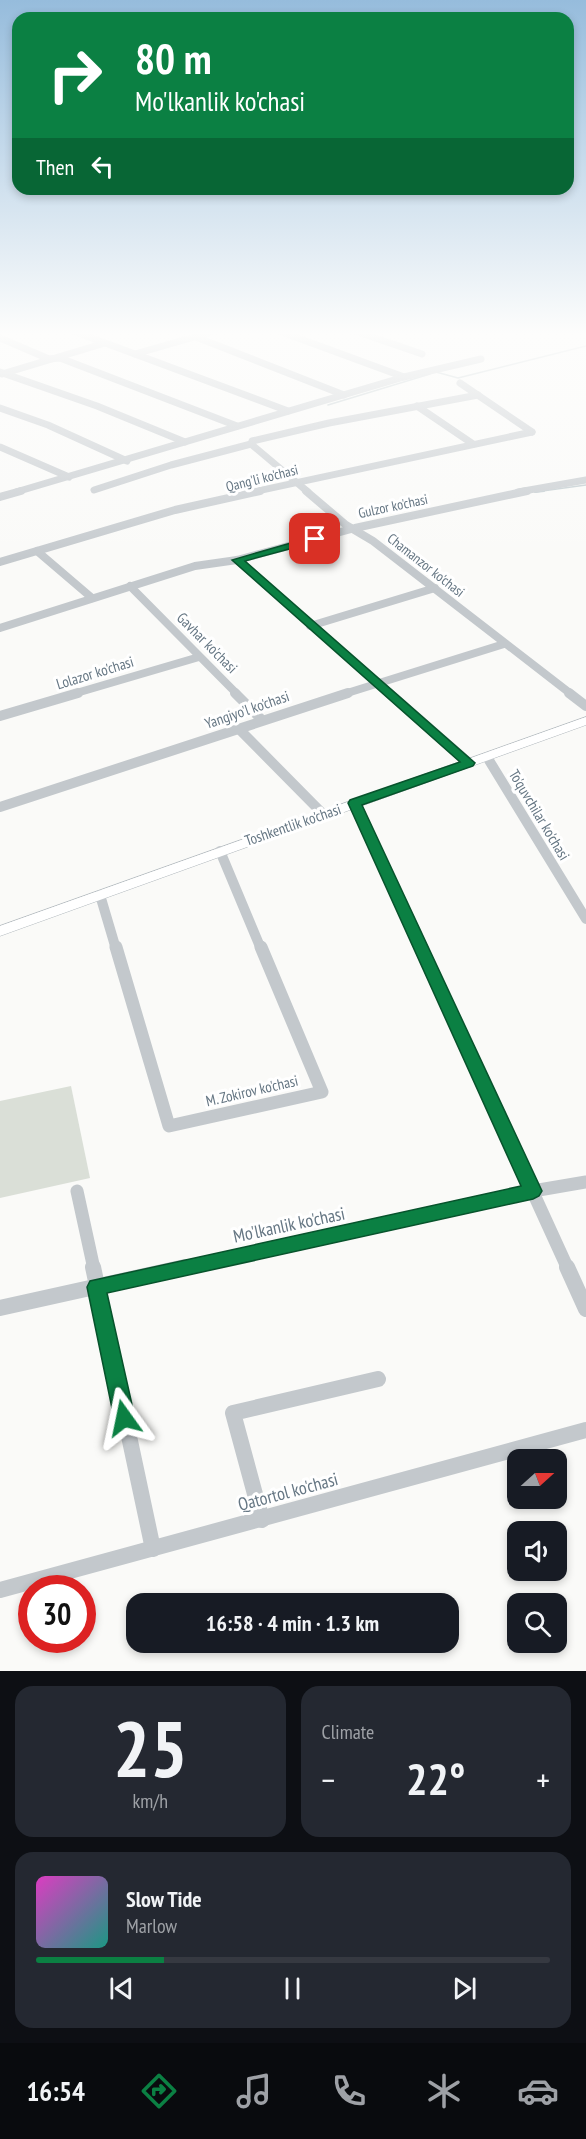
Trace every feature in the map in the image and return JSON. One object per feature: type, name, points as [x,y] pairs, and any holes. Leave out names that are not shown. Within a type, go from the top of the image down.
[{"type":"main road","name":"Toshkentlik ko'chasi","points":[[0,931],[586,721]]},
{"type":"street","points":[[3,409],[48,425],[127,461]]},
{"type":"street","points":[[104,409],[184,442]]},
{"type":"street","points":[[193,409],[237,426]]},
{"type":"street","points":[[283,409],[288,411]]},
{"type":"street","points":[[0,497],[127,461],[295,409]]},
{"type":"street","points":[[94,489],[171,465],[251,444],[252,441],[402,409]]},
{"type":"street","points":[[421,409],[473,444]]},
{"type":"street","name":"Qang'li ko'chasi","points":[[0,562],[175,510],[532,432],[498,409]]},
{"type":"street","name":"Chamanzor ko'chasi","points":[[251,444],[346,525],[355,528],[435,588],[586,706]]},
{"type":"street","points":[[0,447],[69,477]]},
{"type":"street","name":"Gulzor ko'chasi","points":[[0,628],[195,566],[237,560],[355,528],[503,495],[586,480]]},
{"type":"street","points":[[37,551],[92,598]]},
{"type":"street","points":[[237,560],[469,763]]},
{"type":"street","name":"Gavhar ko'chasi","points":[[130,586],[262,720]]},
{"type":"street","points":[[310,626],[435,588]]},
{"type":"street","name":"Yangiyo'l ko'chasi","points":[[0,807],[262,720],[504,644]]},
{"type":"street","name":"Lolazor ko'chasi","points":[[0,716],[199,657]]},
{"type":"street","points":[[239,729],[323,814]]},
{"type":"street","name":"To'quvchilar ko'chasi","points":[[487,757],[586,919]]},
{"type":"street","points":[[355,803],[586,1309]]},
{"type":"street","name":"M. Zokirov ko'chasi","points":[[100,895],[169,1126],[322,1092],[220,851]]},
{"type":"street","name":"Mo'lkanlik ko'chasi","points":[[0,1308],[533,1191],[586,1182]]},
{"type":"street","points":[[77,1191],[153,1549]]},
{"type":"street","points":[[262,1520],[232,1413],[378,1379]]},
{"type":"street","name":"Qatortol ko'chasi","points":[[0,1590],[586,1430]]},
{"type":"shaded area","points":[[71,1086],[90,1178],[0,1198],[0,1101]]},
{"type":"waterway","points":[[544,491],[535,492],[586,485]]},
{"type":"route","points":[[124,1418],[96,1287],[533,1191],[355,803],[469,763],[237,560],[315,539]]}]
